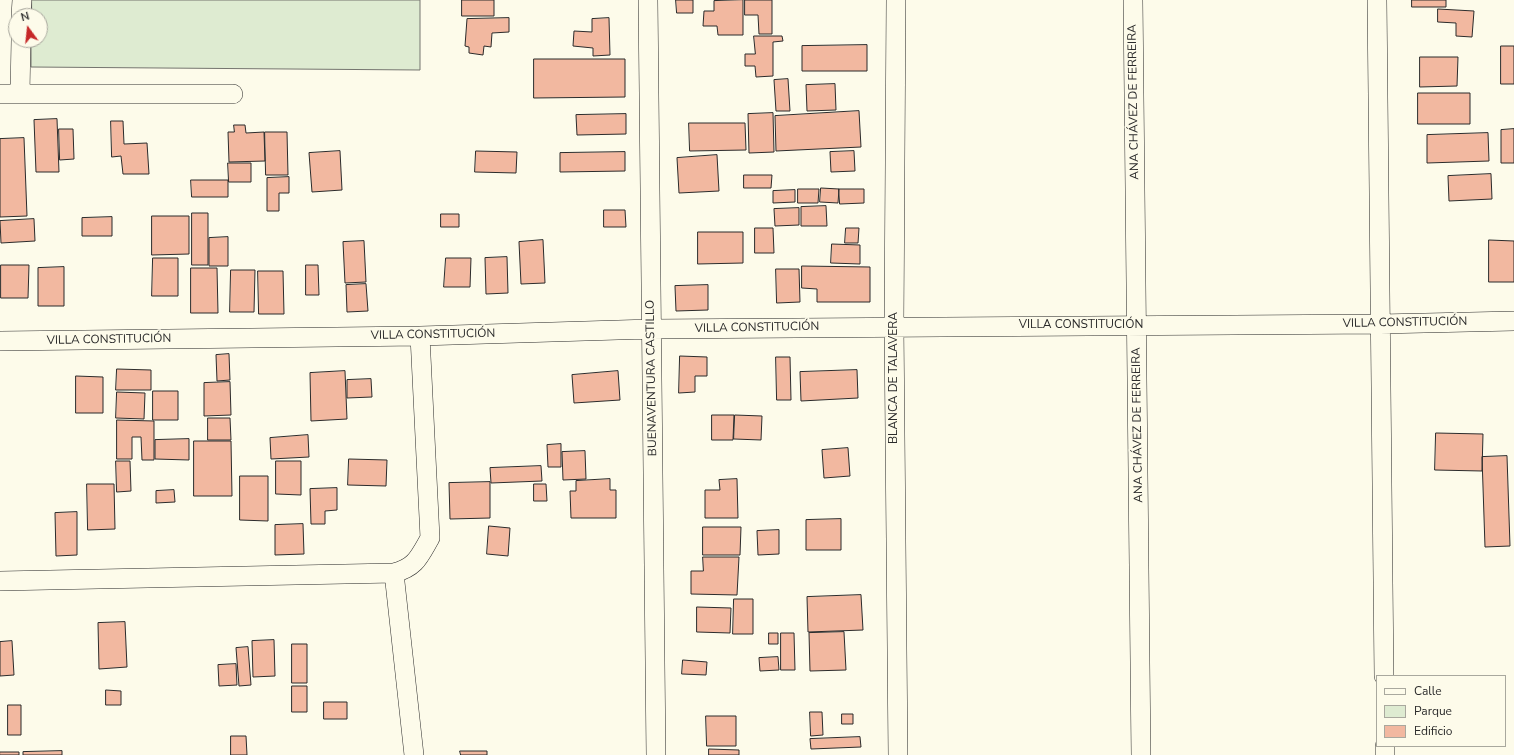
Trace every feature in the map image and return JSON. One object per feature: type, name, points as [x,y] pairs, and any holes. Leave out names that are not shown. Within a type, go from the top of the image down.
[{"type":"street","name":"BUENAVENTURA CASTILLO","points":[[648,0],[656,755]]},
{"type":"street","name":"BLANCA DE TALAVERA","points":[[896,0],[894,326],[898,755]]},
{"type":"street","name":"ANA CHÁVEZ DE FERREIRA","points":[[1133,0],[1141,755]]},
{"type":"street","points":[[1377,0],[1384,675]]},
{"type":"street","points":[[20,93],[21,48]]},
{"type":"street","points":[[0,94],[233,94]]},
{"type":"street","name":"VILLA CONSTITUCIÓN","points":[[0,341],[420,336],[651,329],[894,326],[1380,324],[1514,321]]},
{"type":"street","points":[[0,581],[394,573],[408,569],[419,557],[430,538],[420,336]]},
{"type":"street","points":[[394,573],[414,755]]},
{"type":"green space","points":[[32,0],[420,0],[420,70],[31,67],[31,48],[48,48],[48,8],[32,8]]},
{"type":"building","points":[[462,0],[494,0],[494,16],[462,16]]},
{"type":"building","points":[[676,0],[693,0],[693,13],[677,13]]},
{"type":"building","points":[[743,0],[743,35],[718,35],[717,26],[703,26],[704,11],[714,11],[714,1]]},
{"type":"building","points":[[745,0],[772,0],[772,34],[759,34],[758,15],[745,15]]},
{"type":"building","points":[[1412,0],[1446,0],[1446,7],[1412,7]]},
{"type":"building","points":[[1438,9],[1474,11],[1472,37],[1456,36],[1456,23],[1438,22]]},
{"type":"building","points":[[509,18],[509,32],[492,33],[491,47],[484,46],[483,55],[469,53],[469,47],[465,46],[467,19]]},
{"type":"building","points":[[609,18],[610,55],[593,56],[593,48],[573,46],[574,31],[592,32],[592,19]]},
{"type":"building","points":[[754,36],[782,36],[783,41],[773,42],[773,76],[756,77],[755,66],[745,66],[745,54],[755,54]]},
{"type":"building","points":[[867,45],[867,71],[802,71],[802,46]]},
{"type":"building","points":[[1501,46],[1514,46],[1514,84],[1501,84]]},
{"type":"building","points":[[1420,57],[1458,57],[1457,86],[1420,87]]},
{"type":"building","points":[[534,59],[625,59],[625,97],[534,98]]},
{"type":"building","points":[[788,79],[790,111],[776,111],[774,80]]},
{"type":"building","points":[[835,84],[836,110],[807,111],[806,85]]},
{"type":"building","points":[[1418,93],[1470,93],[1470,124],[1418,124]]},
{"type":"building","points":[[859,111],[861,147],[776,151],[775,116]]},
{"type":"building","points":[[773,113],[774,152],[749,153],[748,114]]},
{"type":"building","points":[[626,114],[626,134],[577,135],[576,115]]},
{"type":"building","points":[[57,119],[59,172],[36,172],[34,120]]},
{"type":"building","points":[[111,121],[123,121],[124,144],[147,143],[149,174],[123,174],[121,156],[112,157]]},
{"type":"building","points":[[689,123],[745,123],[746,150],[690,151]]},
{"type":"building","points":[[234,125],[245,125],[246,133],[264,132],[265,161],[229,162],[228,132],[234,132]]},
{"type":"building","points":[[59,129],[73,129],[74,159],[60,160]]},
{"type":"building","points":[[1514,129],[1514,163],[1501,163],[1501,130]]},
{"type":"building","points":[[265,132],[287,132],[288,175],[266,175]]},
{"type":"building","points":[[1488,133],[1489,161],[1427,163],[1427,135]]},
{"type":"building","points":[[24,138],[27,216],[0,217],[0,139]]},
{"type":"building","points":[[340,151],[342,190],[312,192],[309,153]]},
{"type":"building","points":[[476,151],[517,152],[516,173],[475,172]]},
{"type":"building","points":[[854,151],[855,171],[831,172],[830,152]]},
{"type":"building","points":[[625,152],[625,171],[560,172],[560,153]]},
{"type":"building","points":[[717,155],[719,191],[679,193],[677,158]]},
{"type":"building","points":[[228,163],[251,163],[251,182],[229,182]]},
{"type":"building","points":[[1491,174],[1492,199],[1449,201],[1448,176]]},
{"type":"building","points":[[744,175],[772,175],[771,188],[744,188]]},
{"type":"building","points":[[289,177],[289,193],[279,193],[279,211],[267,211],[267,178]]},
{"type":"building","points":[[191,180],[228,180],[228,197],[192,197]]},
{"type":"building","points":[[821,188],[839,189],[838,203],[820,202]]},
{"type":"building","points":[[798,189],[819,189],[818,203],[798,203]]},
{"type":"building","points":[[839,189],[864,189],[864,203],[840,204]]},
{"type":"building","points":[[795,190],[795,202],[773,203],[773,191]]},
{"type":"building","points":[[826,206],[827,226],[801,226],[801,207]]},
{"type":"building","points":[[799,208],[799,225],[775,226],[774,209]]},
{"type":"building","points":[[604,210],[625,210],[626,227],[604,227]]},
{"type":"building","points":[[192,213],[208,213],[208,265],[192,265]]},
{"type":"building","points":[[441,214],[459,214],[459,227],[441,227]]},
{"type":"building","points":[[152,216],[189,216],[189,254],[152,255]]},
{"type":"building","points":[[112,217],[112,236],[82,236],[82,218]]},
{"type":"building","points":[[34,219],[35,241],[1,243],[0,221]]},
{"type":"building","points":[[755,228],[773,228],[774,253],[755,253]]},
{"type":"building","points":[[846,228],[859,228],[858,243],[845,243]]},
{"type":"building","points":[[698,232],[743,232],[743,263],[698,264]]},
{"type":"building","points":[[228,237],[228,266],[209,266],[209,238]]},
{"type":"building","points":[[543,240],[545,283],[521,284],[519,242]]},
{"type":"building","points":[[1489,240],[1514,241],[1514,282],[1489,282]]},
{"type":"building","points":[[364,241],[366,282],[345,283],[343,242]]},
{"type":"building","points":[[832,244],[860,245],[860,264],[831,263]]},
{"type":"building","points":[[507,257],[508,293],[486,294],[485,258]]},
{"type":"building","points":[[153,258],[178,258],[178,296],[152,296]]},
{"type":"building","points":[[446,258],[471,258],[470,287],[444,287]]},
{"type":"building","points":[[1,265],[29,265],[28,298],[1,298]]},
{"type":"building","points":[[306,265],[318,265],[319,295],[306,295]]},
{"type":"building","points":[[802,266],[870,267],[870,302],[817,302],[817,289],[802,288]]},
{"type":"building","points":[[64,267],[64,306],[38,306],[38,268]]},
{"type":"building","points":[[191,268],[217,268],[218,313],[191,313]]},
{"type":"building","points":[[776,269],[799,269],[800,302],[777,303]]},
{"type":"building","points":[[231,270],[255,270],[254,312],[230,312]]},
{"type":"building","points":[[258,271],[283,271],[284,314],[259,314]]},
{"type":"building","points":[[366,284],[368,311],[347,312],[346,285]]},
{"type":"building","points":[[708,285],[708,310],[676,311],[675,286]]},
{"type":"building","points":[[229,354],[230,380],[217,381],[216,355]]},
{"type":"building","points":[[680,356],[707,357],[707,376],[695,376],[695,392],[679,393]]},
{"type":"building","points":[[776,357],[790,357],[791,400],[777,400]]},
{"type":"building","points":[[117,369],[151,370],[151,390],[116,390]]},
{"type":"building","points":[[857,370],[858,398],[801,401],[800,372]]},
{"type":"building","points":[[345,371],[347,419],[311,421],[310,373]]},
{"type":"building","points":[[618,371],[620,400],[574,403],[572,375]]},
{"type":"building","points":[[76,376],[103,377],[103,413],[76,413]]},
{"type":"building","points":[[371,379],[372,397],[347,398],[347,380]]},
{"type":"building","points":[[230,382],[231,415],[204,416],[204,383]]},
{"type":"building","points":[[153,391],[178,391],[178,420],[153,420]]},
{"type":"building","points":[[117,392],[145,393],[144,419],[116,418]]},
{"type":"building","points":[[712,415],[734,415],[733,440],[712,440]]},
{"type":"building","points":[[735,415],[762,416],[761,440],[734,439]]},
{"type":"building","points":[[208,418],[230,418],[231,440],[208,440]]},
{"type":"building","points":[[117,420],[154,421],[154,460],[142,460],[141,437],[132,437],[132,459],[117,459]]},
{"type":"building","points":[[1436,433],[1483,434],[1482,471],[1435,470]]},
{"type":"building","points":[[308,435],[309,457],[271,459],[270,438]]},
{"type":"building","points":[[189,439],[189,460],[155,459],[155,440]]},
{"type":"building","points":[[194,441],[231,441],[232,496],[194,496]]},
{"type":"building","points":[[561,444],[561,467],[548,467],[547,445]]},
{"type":"building","points":[[848,448],[850,476],[824,478],[822,450]]},
{"type":"building","points":[[585,451],[586,479],[563,480],[562,452]]},
{"type":"building","points":[[1507,456],[1510,546],[1485,547],[1482,457]]},
{"type":"building","points":[[349,459],[387,460],[386,486],[348,485]]},
{"type":"building","points":[[116,461],[130,461],[131,491],[117,492]]},
{"type":"building","points":[[276,461],[301,461],[301,495],[276,494]]},
{"type":"building","points":[[541,466],[542,481],[491,483],[490,468]]},
{"type":"building","points":[[240,476],[268,476],[268,521],[240,520]]},
{"type":"building","points":[[610,479],[610,490],[616,490],[616,518],[571,518],[570,491],[576,491],[576,481]]},
{"type":"building","points":[[737,479],[738,518],[705,518],[705,490],[720,490],[719,480]]},
{"type":"building","points":[[490,482],[490,518],[450,519],[449,483]]},
{"type":"building","points":[[87,484],[114,484],[115,529],[88,530]]},
{"type":"building","points":[[534,484],[546,484],[547,501],[534,501]]},
{"type":"building","points":[[337,488],[337,510],[325,511],[325,524],[311,524],[310,489]]},
{"type":"building","points":[[174,490],[175,502],[156,503],[156,491]]},
{"type":"building","points":[[77,512],[77,555],[56,556],[55,513]]},
{"type":"building","points":[[841,519],[841,550],[806,550],[806,520]]},
{"type":"building","points":[[303,524],[304,554],[275,555],[275,525]]},
{"type":"building","points":[[489,526],[510,528],[508,556],[487,554]]},
{"type":"building","points":[[703,527],[741,527],[740,555],[703,555]]},
{"type":"building","points":[[779,530],[779,554],[758,555],[757,531]]},
{"type":"building","points":[[703,557],[739,557],[737,595],[691,594],[691,571],[703,571]]},
{"type":"building","points":[[861,595],[863,630],[808,632],[807,597]]},
{"type":"building","points":[[734,599],[753,599],[753,634],[733,634]]},
{"type":"building","points":[[697,607],[731,608],[730,633],[697,632]]},
{"type":"building","points":[[125,622],[127,667],[99,669],[98,623]]},
{"type":"building","points":[[844,632],[846,670],[810,671],[809,633]]},
{"type":"building","points":[[769,633],[778,633],[778,644],[769,644]]},
{"type":"building","points":[[781,633],[794,633],[795,670],[781,670]]},
{"type":"building","points":[[274,640],[275,676],[253,677],[252,641]]},
{"type":"building","points":[[12,641],[14,675],[0,676],[0,642]]},
{"type":"building","points":[[292,644],[307,644],[307,683],[292,683]]},
{"type":"building","points":[[248,647],[251,685],[239,686],[236,648]]},
{"type":"building","points":[[778,657],[779,670],[760,671],[759,658]]},
{"type":"building","points":[[683,660],[707,662],[706,675],[682,674]]},
{"type":"building","points":[[236,664],[237,685],[219,686],[218,665]]},
{"type":"building","points":[[292,686],[307,686],[307,712],[292,712]]},
{"type":"building","points":[[106,690],[121,691],[121,705],[106,705]]},
{"type":"building","points":[[324,702],[347,702],[347,719],[324,719]]},
{"type":"building","points":[[8,705],[21,705],[21,735],[8,735]]},
{"type":"building","points":[[810,712],[822,712],[823,735],[811,736]]},
{"type":"building","points":[[842,714],[853,714],[853,724],[842,724]]},
{"type":"building","points":[[706,716],[736,716],[736,746],[707,746]]},
{"type":"building","points":[[231,736],[246,736],[247,755],[231,755]]},
{"type":"building","points":[[860,737],[861,747],[811,749],[810,739]]},
{"type":"building","points":[[709,749],[739,750],[739,755],[709,755]]},
{"type":"building","points":[[62,751],[62,755],[23,755],[23,752]]},
{"type":"building","points":[[460,751],[487,751],[487,755],[461,755]]},
{"type":"building","points":[[0,752],[19,752],[19,755],[0,755]]}]
